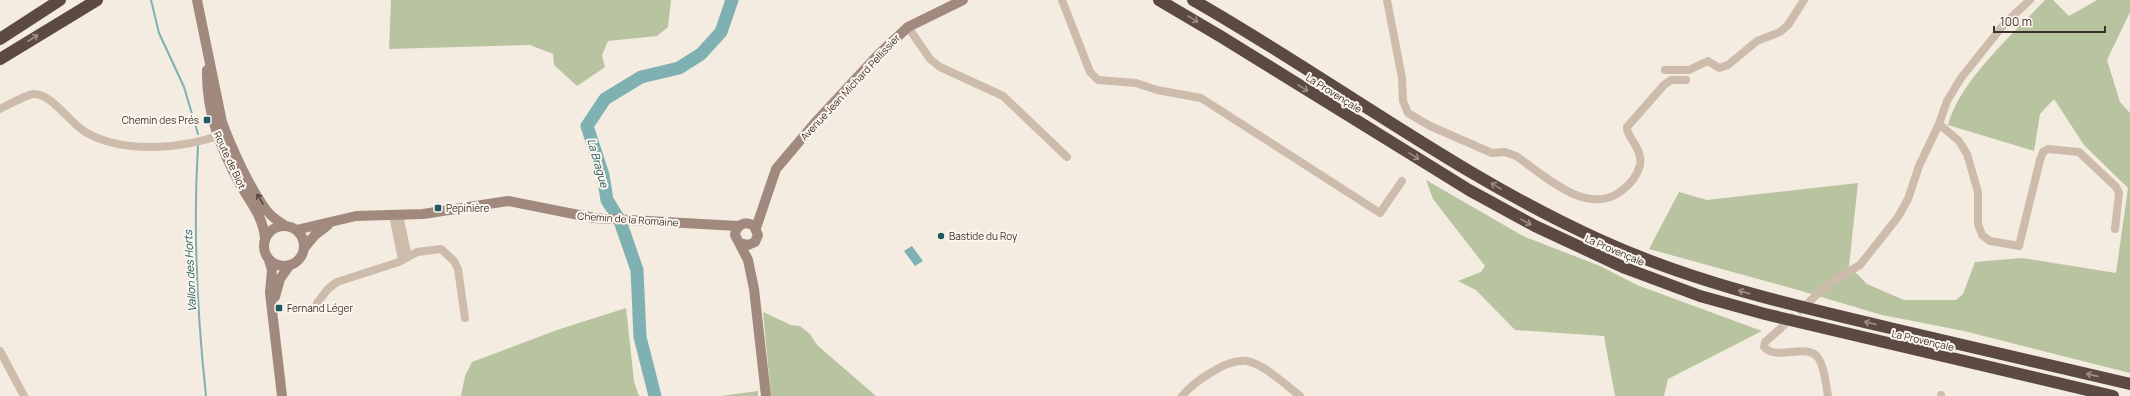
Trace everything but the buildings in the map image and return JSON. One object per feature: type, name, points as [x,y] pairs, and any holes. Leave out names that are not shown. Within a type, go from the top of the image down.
[{"type":"highway","points":[[0,39],[60,0]]},
{"type":"highway","points":[[0,59],[97,0]]},
{"type":"highway","name":"La Provençale","points":[[1159,0],[1469,190],[1535,226],[1625,268],[1700,296],[1765,314],[2114,396]]},
{"type":"highway","name":"La Provençale","points":[[1193,0],[1502,189],[1568,224],[1633,254],[1700,278],[1776,301],[2130,384]]},
{"type":"street","name":"Route de Biot","points":[[197,0],[222,135],[241,185],[262,221],[265,238]]},
{"type":"street","name":"Avenue Jean Michard Pellissier","points":[[747,226],[764,201],[772,177],[782,160],[878,55],[908,27],[963,0]]},
{"type":"street","points":[[1062,0],[1090,72],[1098,80],[1136,83],[1157,90],[1201,98],[1380,213],[1402,181]]},
{"type":"street","points":[[1387,0],[1402,78],[1403,101],[1408,113],[1430,126],[1492,153],[1505,152],[1516,156],[1574,196],[1598,199],[1614,196],[1636,177],[1640,164],[1639,151],[1627,130],[1627,126],[1670,80],[1686,80]]},
{"type":"street","points":[[1665,70],[1689,70],[1708,61],[1719,68],[1728,65],[1757,41],[1780,32],[1788,25],[1804,0]]},
{"type":"street","points":[[1812,299],[1831,282],[1860,265],[1898,217],[1908,199],[1918,166],[1939,124],[1946,102],[1965,73],[2005,23],[2030,0]]},
{"type":"street","points":[[908,27],[930,59],[940,67],[1003,96],[1067,157]]},
{"type":"street","points":[[0,109],[33,94],[50,99],[86,133],[107,142],[130,148],[185,144],[222,135]]},
{"type":"street","points":[[1939,124],[1959,142],[1967,154],[1978,192],[1978,224],[1982,235],[1990,241],[2019,246],[2040,160],[2043,152],[2048,149],[2079,152],[2116,187],[2119,193],[2114,229]]},
{"type":"street","name":"Route de Biot","points":[[222,135],[238,158],[266,210],[286,226]]},
{"type":"street","name":"Chemin de la Romaine","points":[[296,230],[356,216],[423,214],[508,200],[594,218],[747,226]]},
{"type":"street","points":[[396,215],[405,259]]},
{"type":"street","name":"Chemin de la Romaine","points":[[304,248],[315,235],[333,222]]},
{"type":"street","name":"Chemin de la Romaine","points":[[711,224],[738,241]]},
{"type":"street","points":[[273,305],[280,279],[289,266],[300,259],[304,248],[301,235],[296,230],[286,226],[274,228],[265,238],[264,249],[272,270],[270,293],[273,305],[282,396]]},
{"type":"street","points":[[738,241],[748,245],[752,244],[757,238],[747,226],[735,232],[738,241],[748,260],[754,289],[766,396]]},
{"type":"street","points":[[752,244],[754,259],[754,289]]},
{"type":"street","points":[[317,303],[328,289],[337,282],[405,259],[417,252],[441,249],[450,257],[458,269],[466,318]]},
{"type":"street","points":[[269,260],[278,266],[289,266]]},
{"type":"street","points":[[1780,329],[1765,342],[1764,347],[1767,351],[1774,353],[1808,352],[1816,354],[1820,360],[1828,396]]},
{"type":"street","points":[[0,351],[24,396]]},
{"type":"street","points":[[1182,396],[1209,374],[1230,364],[1246,361],[1262,367],[1300,396]]},
{"type":"green space","points":[[391,0],[671,0],[668,27],[657,36],[608,41],[602,55],[605,67],[577,86],[554,65],[553,54],[530,45],[389,49]]},
{"type":"green space","points":[[2045,0],[2053,0],[2069,16],[2097,0],[2130,0],[2130,12],[2107,60],[2120,102],[2130,113],[2130,373],[1964,331],[1882,315],[1649,249],[1679,192],[1707,200],[1858,183],[1849,266],[1867,284],[1904,300],[1956,300],[1963,294],[1975,262],[2022,258],[2116,273],[2128,188],[2084,145],[2054,99],[2040,114],[2034,151],[1948,125],[1954,108],[1964,91],[1989,58]]},
{"type":"green space","points":[[1426,180],[1523,236],[1600,266],[1637,285],[1762,331],[1668,379],[1664,396],[1615,396],[1604,336],[1515,330],[1476,290],[1458,281],[1481,272],[1485,266],[1433,199]]},
{"type":"green space","points":[[626,308],[634,381],[639,396],[461,396],[465,376],[472,362],[557,330]]},
{"type":"green space","points":[[763,312],[791,325],[800,326],[810,334],[817,345],[876,396],[771,396]]},
{"type":"green space","points":[[758,391],[758,396],[721,396]]},
{"type":"water","points":[[912,246],[923,261],[915,266],[904,251]]},
{"type":"waterway","name":"Vallon des Horts","points":[[151,0],[159,33],[184,87],[198,134]]},
{"type":"waterway","name":"La Brague","points":[[655,396],[640,337],[637,270],[620,221],[607,200],[603,175],[587,126],[605,99],[641,77],[679,68],[701,54],[721,32],[732,0]]},
{"type":"waterway","name":"Vallon des Horts","points":[[198,145],[196,208],[198,302],[206,396]]},
{"type":"tunnel","points":[[1780,329],[1812,299]]},
{"type":"place","name":"Chemin des Prés","points":[[207,120]]},
{"type":"place","name":"Pepinière","points":[[438,208]]},
{"type":"place","name":"Bastide du Roy","points":[[941,236]]},
{"type":"place","name":"Fernand Léger","points":[[279,308]]}]
